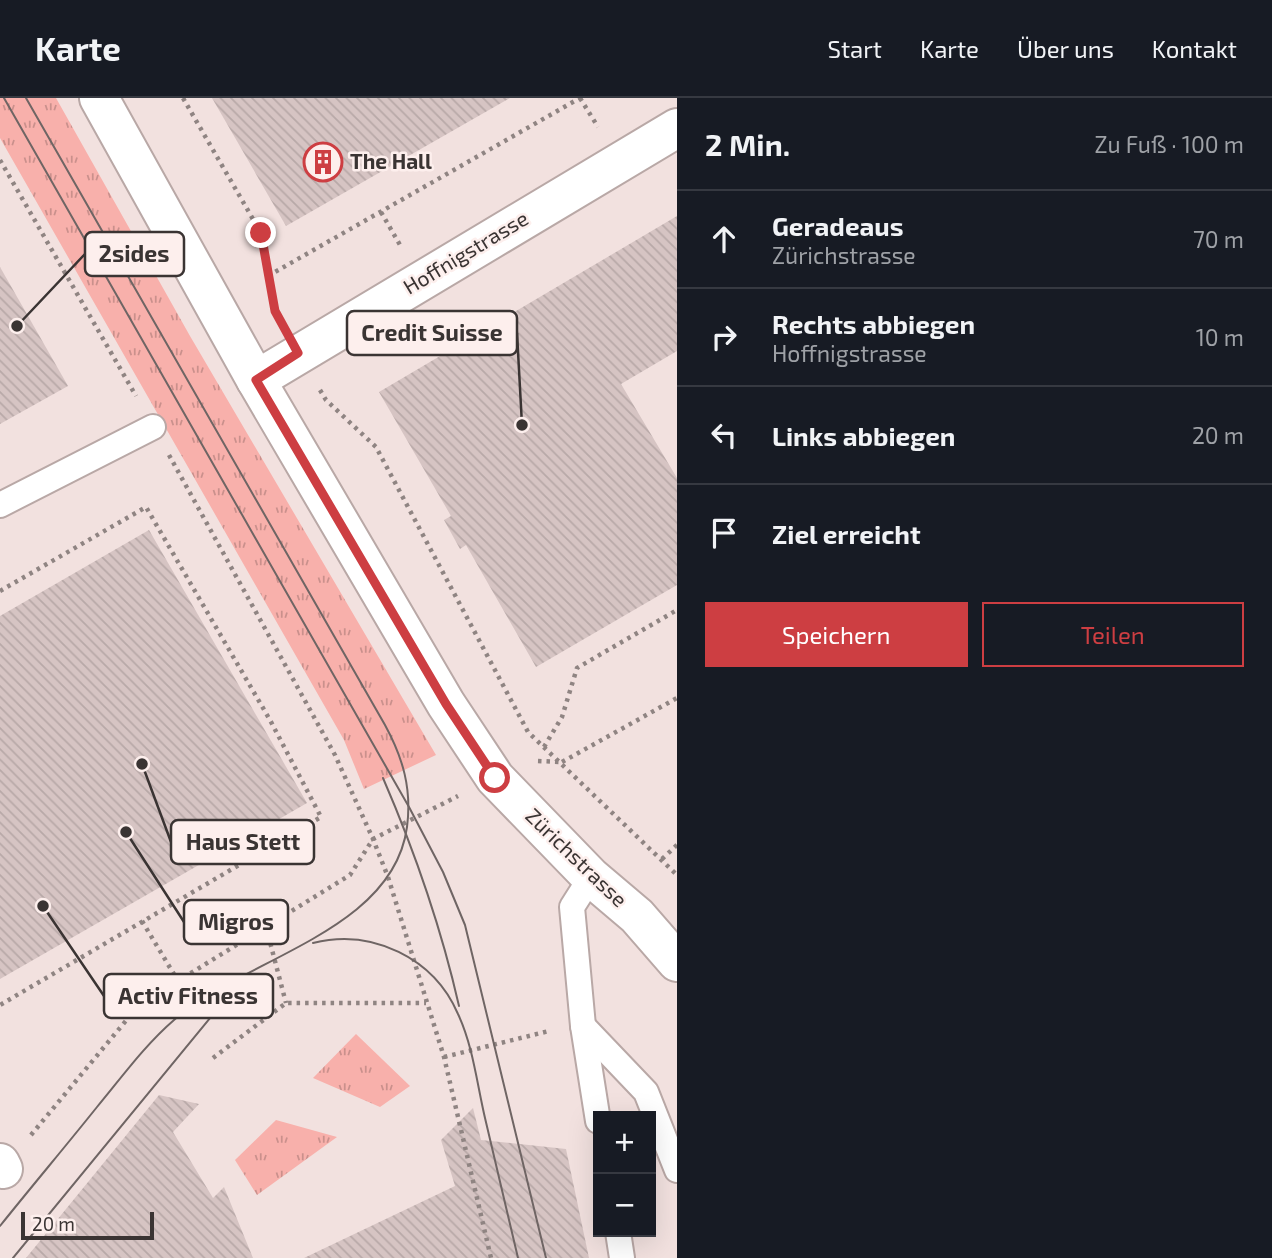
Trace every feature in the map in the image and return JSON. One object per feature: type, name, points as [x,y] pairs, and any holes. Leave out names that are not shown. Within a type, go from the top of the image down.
[{"type":"main road","name":"Zürichstrasse","points":[[99,98],[256,380],[446,704],[495,778],[591,877],[637,916],[677,962]]},
{"type":"main road","name":"Hoffnigstrasse","points":[[256,380],[677,128]]},
{"type":"lane","points":[[0,505],[153,426]]},
{"type":"lane","points":[[591,877],[572,907],[583,1026],[596,1111]]},
{"type":"lane","points":[[583,1026],[646,1092],[677,1170]]},
{"type":"lane","points":[[619,1237],[622,1258]]},
{"type":"path","points":[[183,98],[261,233],[275,311],[326,400],[376,447],[528,732],[677,875]]},
{"type":"path","points":[[268,276],[580,98],[598,127]]},
{"type":"path","points":[[0,160],[153,426],[335,755],[373,839],[416,961],[426,1003],[444,1057],[491,1258]]},
{"type":"path","points":[[381,212],[398,242]]},
{"type":"path","points":[[0,591],[146,507],[270,720],[321,817],[0,1005]]},
{"type":"path","points":[[544,747],[562,717],[578,668],[677,610]]},
{"type":"path","points":[[562,762],[677,698]]},
{"type":"path","points":[[2,1166],[139,1005],[350,875],[373,839],[495,778]]},
{"type":"path","points":[[662,859],[677,845]]},
{"type":"path","points":[[142,921],[178,981]]},
{"type":"path","points":[[267,928],[286,1003]]},
{"type":"path","points":[[213,1058],[286,1003],[426,1003]]},
{"type":"path","points":[[444,1057],[542,1032]]},
{"type":"green space","points":[[0,98],[56,98],[190,336],[436,755],[364,789],[344,740],[0,138]]},
{"type":"green space","points":[[356,1034],[410,1086],[380,1107],[313,1078]]},
{"type":"green space","points":[[276,1120],[337,1137],[257,1195],[235,1160]]},
{"type":"building","name":"The Hall","points":[[212,98],[510,98],[286,226]]},
{"type":"building","points":[[677,216],[677,351],[621,384],[677,478],[677,585],[536,667],[466,545],[460,549],[444,520],[451,516],[379,392]]},
{"type":"building","points":[[0,267],[68,386],[0,424]]},
{"type":"building","points":[[149,530],[307,803],[0,979],[0,616]]},
{"type":"building","points":[[159,1095],[199,1104],[173,1132],[213,1198],[224,1187],[253,1258],[26,1258]]},
{"type":"building","points":[[473,1108],[481,1140],[566,1149],[589,1258],[304,1258],[455,1186],[441,1140]]},
{"type":"tram line","points":[[4,98],[409,807],[443,872],[465,925],[546,1258]]},
{"type":"tram line","points":[[0,1226],[134,1062],[174,1020],[238,978],[312,940],[346,918],[375,893],[396,863],[407,827],[408,813],[405,774],[385,725],[26,98]]},
{"type":"tram line","points":[[383,778],[426,890],[459,1006]]},
{"type":"tram line","points":[[313,943],[335,939],[378,944],[417,963],[434,977],[447,994],[463,1026],[471,1052],[518,1258]]},
{"type":"tram line","points":[[13,1258],[238,984]]},
{"type":"place","name":"The Hall","points":[[323,162]]},
{"type":"place","name":"2sides","points":[[17,326]]},
{"type":"place","name":"Credit Suisse","points":[[522,425]]},
{"type":"place","name":"Haus Stett","points":[[142,764]]},
{"type":"place","name":"Migros","points":[[126,832]]},
{"type":"place","name":"Activ Fitness","points":[[43,906]]},
{"type":"route","points":[[261,233],[275,311],[298,353],[256,380],[446,704],[495,778]]}]
